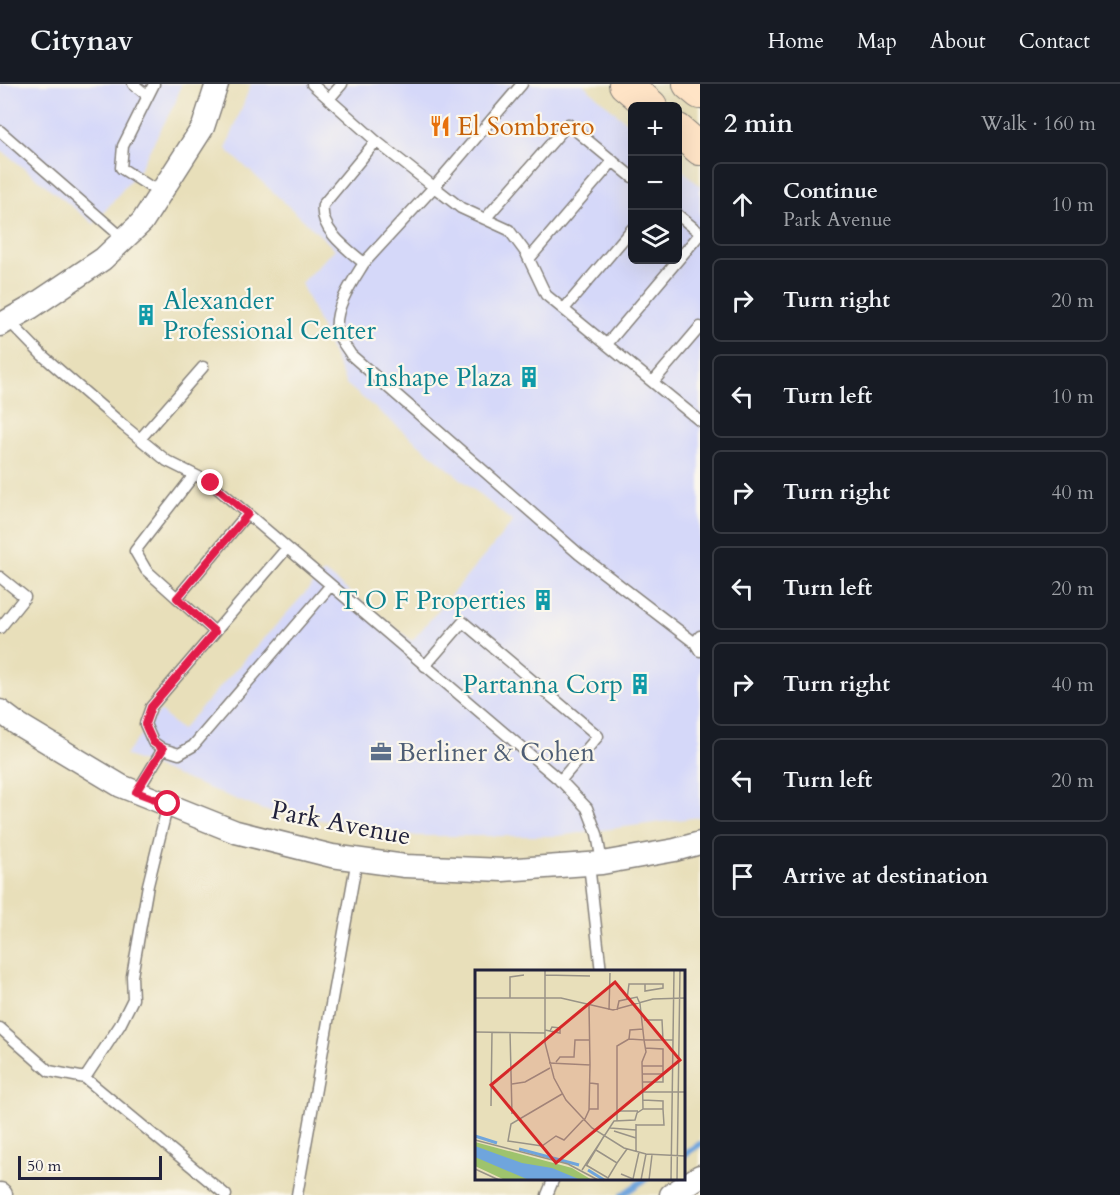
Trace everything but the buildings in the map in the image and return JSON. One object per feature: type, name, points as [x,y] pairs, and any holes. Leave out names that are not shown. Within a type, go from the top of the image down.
[{"type":"main road","points":[[624,84],[646,102]]},
{"type":"main road","points":[[689,84],[700,93]]},
{"type":"main road","points":[[682,133],[700,149]]},
{"type":"street","points":[[4,323],[103,259],[142,222],[203,127],[217,84]]},
{"type":"street","name":"Park Avenue","points":[[0,711],[25,729],[122,786],[236,832],[332,856],[405,866],[503,870],[595,863],[675,850],[700,843]]},
{"type":"street","points":[[671,1195],[700,1176]]},
{"type":"lane","points":[[133,84],[148,96]]},
{"type":"lane","points":[[154,84],[123,146],[120,168],[160,194]]},
{"type":"lane","points":[[312,84],[376,141],[461,208],[509,230],[529,259],[546,295],[700,421]]},
{"type":"lane","points":[[329,99],[342,84]]},
{"type":"lane","points":[[520,85],[434,187],[364,263],[345,296],[339,312],[337,331],[351,355],[579,554],[698,643]]},
{"type":"lane","points":[[485,219],[568,124],[628,173]]},
{"type":"lane","points":[[0,131],[124,238]]},
{"type":"lane","points":[[364,263],[327,228],[322,213],[323,205],[376,141]]},
{"type":"lane","points":[[529,259],[613,161]]},
{"type":"lane","points":[[608,344],[700,233],[682,217]]},
{"type":"lane","points":[[564,309],[628,235]]},
{"type":"lane","points":[[4,323],[167,461],[211,483],[560,781],[587,808],[597,834],[595,863],[601,970]]},
{"type":"lane","points":[[653,382],[700,327]]},
{"type":"lane","points":[[140,439],[203,367]]},
{"type":"lane","points":[[194,475],[135,551],[146,570],[215,632]]},
{"type":"lane","points":[[177,598],[248,514]]},
{"type":"lane","points":[[287,548],[151,707],[145,724],[153,742],[163,749],[179,754],[193,746],[331,585]]},
{"type":"lane","points":[[0,577],[26,597],[0,628]]},
{"type":"lane","points":[[425,666],[463,622],[598,736],[560,781]]},
{"type":"lane","points":[[136,792],[163,749]]},
{"type":"lane","points":[[85,1077],[120,1025],[133,999],[132,976],[148,885],[168,804]]},
{"type":"lane","points":[[297,1195],[357,859]]},
{"type":"lane","points":[[0,1028],[49,1071],[85,1077],[226,1195]]},
{"type":"lane","points":[[547,1195],[554,1180]]},
{"type":"shaded area","points":[[0,84],[181,84],[176,101],[139,170],[94,224],[0,149]]},
{"type":"shaded area","points":[[251,84],[583,84],[628,123],[628,264],[682,264],[682,170],[700,186],[700,817],[557,836],[417,836],[263,810],[125,755],[160,711],[181,730],[324,572],[412,641],[513,522],[346,384],[301,283],[335,249],[226,149]]},
{"type":"waterway","points":[[685,1154],[700,1144]]},
{"type":"waterway","points":[[622,1195],[644,1180]]},
{"type":"place","name":"El Sombrero","points":[[440,126]]},
{"type":"place","name":"Alexander Professional Center","points":[[146,315]]},
{"type":"place","name":"Inshape Plaza","points":[[529,377]]},
{"type":"place","name":"T O F Properties","points":[[543,600]]},
{"type":"place","name":"Partanna Corp","points":[[640,684]]},
{"type":"place","name":"Berliner & Cohen","points":[[381,752]]},
{"type":"route","points":[[168,804],[136,792],[163,749],[153,742],[145,724],[151,707],[215,632],[177,598],[248,514],[211,483]]}]
